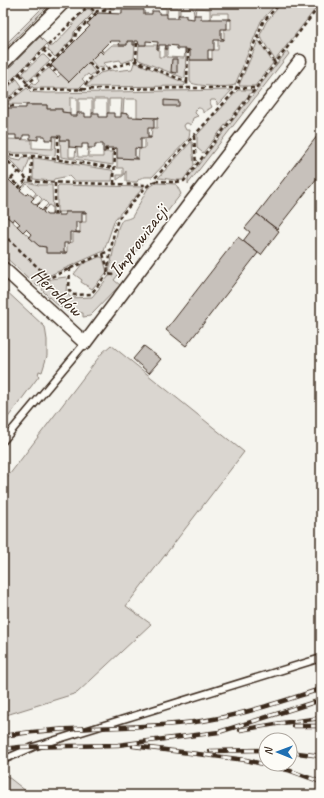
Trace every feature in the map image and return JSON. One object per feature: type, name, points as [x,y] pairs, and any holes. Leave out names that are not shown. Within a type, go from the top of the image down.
[{"type":"street","points":[[3,63],[63,3]]},
{"type":"street","name":"Improwizacji","points":[[85,343],[300,62]]},
{"type":"street","name":"Heroldów","points":[[3,268],[85,343]]},
{"type":"lane","name":"Improwizacji","points":[[3,441],[85,343]]},
{"type":"lane","points":[[3,760],[34,747],[321,658]]},
{"type":"path","points":[[103,11],[112,3]]},
{"type":"path","points":[[70,268],[69,290],[72,294],[91,294],[107,274],[114,231],[118,219],[146,187],[155,181],[155,178],[235,91],[263,22],[280,3]]},
{"type":"path","points":[[3,90],[90,4],[96,13]]},
{"type":"path","points":[[155,181],[184,182],[321,4]]},
{"type":"path","points":[[3,102],[14,96],[64,51],[75,38],[76,33],[97,11],[110,11],[110,13]]},
{"type":"path","points":[[82,27],[86,31]]},
{"type":"path","points":[[258,36],[275,63]]},
{"type":"path","points":[[136,61],[137,41]]},
{"type":"path","points":[[43,50],[54,60]]},
{"type":"path","points":[[187,88],[188,50]]},
{"type":"path","points":[[80,90],[98,71],[136,61],[187,82]]},
{"type":"path","points":[[89,62],[98,71]]},
{"type":"path","points":[[49,65],[54,71],[56,70]]},
{"type":"path","points":[[20,74],[32,90],[256,88]]},
{"type":"path","points":[[3,106],[14,106],[14,108]]},
{"type":"path","points":[[58,136],[58,159]]},
{"type":"path","points":[[194,136],[196,165]]},
{"type":"path","points":[[106,148],[106,150],[115,149],[114,184]]},
{"type":"path","points":[[31,181],[32,155]]},
{"type":"path","points":[[3,156],[32,155],[115,170],[118,172]]},
{"type":"path","points":[[3,156],[27,179],[41,183],[150,185]]},
{"type":"path","points":[[14,184],[15,183],[11,179],[19,171]]},
{"type":"path","points":[[18,188],[27,179]]},
{"type":"path","points":[[55,215],[56,183]]},
{"type":"path","points":[[3,234],[49,278]]},
{"type":"path","points":[[38,290],[49,278],[111,250]]},
{"type":"path","points":[[103,254],[108,270]]},
{"type":"path","points":[[107,274],[113,275]]},
{"type":"shaded area","points":[[47,3],[51,3],[3,51],[3,47]]},
{"type":"shaded area","points":[[115,3],[277,3],[261,21],[235,85],[219,86],[191,83],[190,60],[212,60],[212,50],[218,50],[218,40],[224,40],[224,29],[231,29],[231,19],[229,19],[229,13],[212,13],[210,19],[210,9],[196,8],[194,15],[193,8],[180,8],[180,14],[178,15],[178,8],[168,8],[166,14],[166,8],[159,8],[159,4],[144,4],[144,10],[110,9]]},
{"type":"shaded area","points":[[282,3],[320,3],[275,60],[260,35],[266,22]]},
{"type":"shaded area","points":[[87,9],[90,9],[93,13],[74,32],[73,38],[55,57],[48,50],[48,48],[53,46]]},
{"type":"shaded area","points":[[40,37],[47,44],[3,88],[3,74]]},
{"type":"shaded area","points":[[127,41],[133,41],[135,45],[133,59],[122,63],[120,60],[103,63],[107,66],[99,68],[91,60],[100,51],[103,53],[112,45],[127,45]]},
{"type":"shaded area","points":[[258,41],[273,63],[255,86],[240,86],[239,85]]},
{"type":"shaded area","points":[[139,45],[157,45],[157,49],[159,49],[159,57],[165,57],[165,49],[167,49],[167,57],[184,58],[186,53],[185,78],[139,60]]},
{"type":"shaded area","points":[[287,51],[289,54],[188,184],[188,178]]},
{"type":"shaded area","points":[[42,55],[50,61],[28,81],[23,73]]},
{"type":"shaded area","points":[[88,63],[95,72],[90,76],[88,74],[82,79],[85,82],[79,88],[34,88],[30,85],[33,82],[35,85],[39,81],[37,78],[49,68],[58,77],[61,74],[69,82]]},
{"type":"shaded area","points":[[134,63],[185,83],[185,85],[87,87],[87,85],[100,73],[112,70],[132,69]]},
{"type":"shaded area","points":[[17,79],[22,86],[3,100],[3,92]]},
{"type":"shaded area","points":[[27,88],[31,92],[46,93],[232,90],[217,105],[215,100],[211,100],[210,103],[212,107],[203,113],[200,108],[196,110],[195,113],[198,116],[193,118],[191,125],[187,123],[184,126],[186,130],[190,130],[189,138],[152,177],[141,178],[137,182],[126,182],[126,171],[124,175],[117,180],[117,175],[123,175],[123,168],[117,168],[117,158],[138,159],[139,149],[145,148],[145,138],[151,138],[152,128],[157,128],[157,118],[137,117],[137,99],[124,99],[123,113],[121,113],[122,99],[109,99],[109,113],[107,113],[107,99],[94,99],[94,113],[92,113],[92,99],[79,99],[79,113],[77,113],[77,98],[70,98],[70,113],[62,112],[62,109],[47,109],[47,105],[7,104],[7,102]]},
{"type":"shaded area","points":[[238,90],[252,91],[203,153],[197,148],[197,135]]},
{"type":"shaded area","points":[[53,136],[56,136],[55,156],[33,153],[3,153],[3,144],[7,139],[32,140],[32,148],[52,149]]},
{"type":"shaded area","points":[[60,140],[69,140],[69,157],[75,157],[76,147],[78,157],[87,157],[88,148],[89,157],[103,157],[103,152],[113,152],[113,165],[61,157]]},
{"type":"shaded area","points":[[191,142],[194,165],[183,180],[158,178]]},
{"type":"shaded area","points":[[9,157],[11,159],[21,161],[23,157],[30,158],[24,174],[8,158]]},
{"type":"shaded area","points":[[33,158],[111,170],[113,171],[112,181],[74,181],[69,176],[54,179],[53,181],[33,179]]},
{"type":"shaded area","points":[[27,182],[39,185],[52,185],[53,212],[52,207],[49,205],[45,209],[44,208],[48,204],[44,200],[39,203],[42,199],[37,194],[34,198],[33,197],[36,193],[27,184],[22,187]]},
{"type":"shaded area","points":[[156,183],[176,184],[181,194],[114,280],[120,285],[90,316],[83,317],[83,313],[70,311],[56,304],[42,289],[51,279],[66,277],[66,292],[71,298],[92,297],[109,276],[113,275],[109,272],[118,228],[123,220],[132,217],[148,188]]},
{"type":"shaded area","points":[[59,185],[144,187],[115,219],[104,251],[48,276],[39,286],[37,286],[3,255],[3,213],[39,246],[46,247],[47,253],[67,253],[67,243],[73,242],[73,232],[80,233],[80,222],[86,222],[86,212],[57,212],[57,187]]},
{"type":"shaded area","points":[[99,257],[103,258],[107,272],[92,289],[81,282],[82,280],[74,274],[82,264]]},
{"type":"shaded area","points":[[3,288],[45,327],[47,356],[42,372],[39,371],[39,376],[3,424]]},
{"type":"shaded area","points":[[111,345],[244,452],[126,606],[151,624],[77,693],[3,716],[3,483],[102,353]]},
{"type":"shaded area","points":[[3,773],[31,795],[3,795]]},
{"type":"building","points":[[122,10],[144,10],[144,14],[152,14],[152,11],[159,11],[159,14],[167,14],[167,18],[178,18],[178,15],[186,15],[186,18],[194,19],[194,15],[201,15],[201,19],[231,20],[227,20],[227,29],[221,29],[221,38],[224,40],[214,40],[214,50],[208,50],[208,59],[212,60],[190,60],[190,50],[186,49],[185,53],[185,49],[177,49],[177,46],[167,45],[167,49],[165,49],[166,45],[159,45],[159,49],[157,49],[158,42],[146,41],[146,45],[139,45],[138,41],[135,41],[135,45],[133,45],[133,41],[127,41],[127,45],[119,45],[120,41],[110,41],[101,50],[104,52],[103,54],[100,51],[69,82],[51,65],[90,26],[87,24],[98,13],[122,14]]},
{"type":"building","points":[[172,59],[177,59],[177,73],[171,72]]},
{"type":"building","points":[[164,100],[179,101],[179,106],[164,106]]},
{"type":"building","points":[[26,105],[47,105],[47,109],[62,109],[62,112],[70,113],[70,116],[77,116],[77,113],[85,113],[85,117],[92,117],[92,113],[99,113],[99,117],[107,117],[107,113],[114,113],[114,117],[121,117],[121,113],[129,114],[129,117],[158,119],[154,119],[154,128],[148,128],[148,137],[151,138],[141,138],[141,149],[135,148],[135,158],[138,159],[117,158],[117,148],[105,148],[105,152],[103,152],[103,144],[95,144],[95,148],[88,148],[88,144],[82,144],[82,148],[69,147],[69,140],[60,140],[61,136],[53,136],[53,140],[45,140],[45,136],[38,136],[38,140],[30,139],[30,135],[23,135],[23,139],[16,139],[16,135],[6,135],[4,137],[7,140],[6,141],[3,138],[3,108],[26,108]]},
{"type":"building","points":[[321,131],[321,173],[277,229],[257,214]]},
{"type":"building","points":[[3,174],[15,186],[18,183],[16,186],[19,189],[23,187],[20,190],[26,195],[28,193],[33,197],[34,198],[31,201],[36,205],[40,203],[37,206],[42,211],[44,208],[45,209],[43,212],[47,215],[52,215],[52,212],[53,215],[57,215],[58,212],[58,215],[65,215],[65,212],[86,212],[82,213],[82,222],[76,222],[76,232],[80,233],[70,232],[70,243],[64,243],[64,252],[67,253],[46,253],[46,247],[39,246],[29,237],[31,234],[26,229],[23,232],[17,226],[20,224],[14,218],[12,221],[5,215],[7,212],[3,208]]},
{"type":"building","points":[[257,214],[279,231],[261,255],[243,241],[250,232],[245,228]]},
{"type":"building","points":[[238,237],[258,253],[186,346],[166,330]]},
{"type":"building","points":[[144,346],[161,359],[149,373],[133,359]]},
{"type":"railway","points":[[3,736],[51,730],[146,726],[210,720],[226,717],[321,689]]},
{"type":"railway","points":[[3,749],[20,747],[118,745],[219,732],[321,700]]},
{"type":"railway","points":[[240,730],[321,718]]},
{"type":"railway","points":[[293,726],[321,726]]},
{"type":"railway","points":[[133,746],[246,760],[288,770],[321,782]]},
{"type":"railway","points":[[210,751],[258,750]]},
{"type":"railway","points":[[298,753],[321,756]]}]
